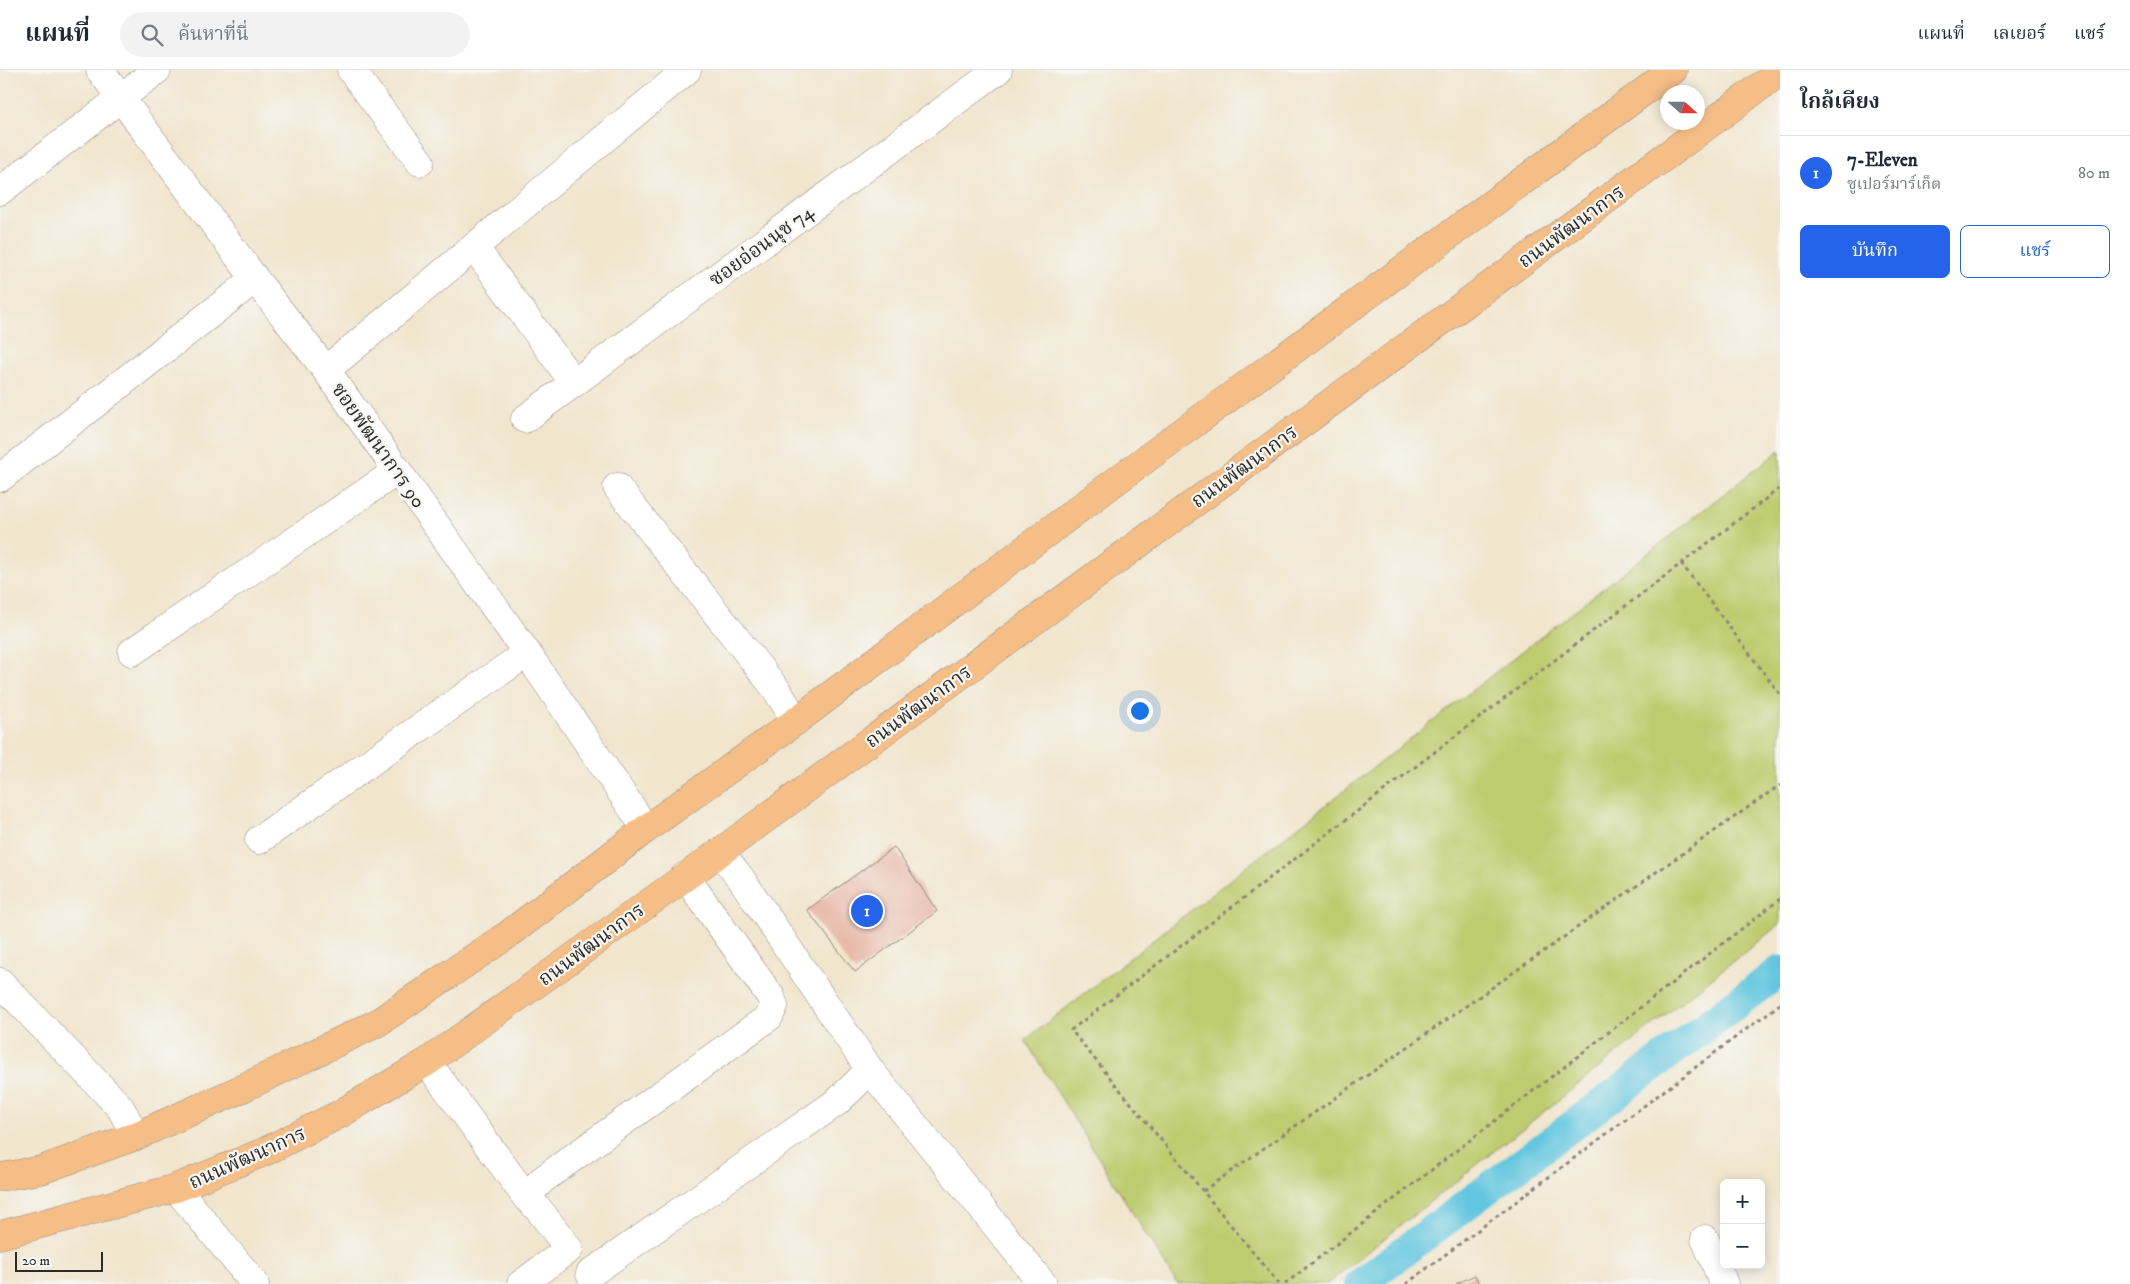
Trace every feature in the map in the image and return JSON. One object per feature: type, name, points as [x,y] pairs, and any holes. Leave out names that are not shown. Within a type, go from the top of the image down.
[{"type":"main road","points":[[0,1177],[41,1170],[136,1136],[239,1090],[377,1023],[509,934],[646,829],[796,721],[1124,475],[1673,70]]},
{"type":"main road","name":"ถนนพัฒนาการ","points":[[0,1235],[176,1188],[264,1152],[340,1114],[427,1062],[720,852],[1780,72]]},
{"type":"street","name":"ซอยพัฒนาการ 90","points":[[100,70],[255,279],[326,370],[527,653],[646,829]]},
{"type":"street","points":[[0,192],[120,96],[157,70]]},
{"type":"street","points":[[351,70],[420,162]]},
{"type":"street","points":[[326,370],[687,70]]},
{"type":"street","name":"ซอยอ่อนนุช 74","points":[[525,419],[998,70]]},
{"type":"street","points":[[475,248],[574,383]]},
{"type":"street","points":[[0,478],[255,279]]},
{"type":"street","points":[[132,652],[397,471]]},
{"type":"street","points":[[617,487],[776,689],[796,721]]},
{"type":"street","points":[[259,840],[527,653]]},
{"type":"street","points":[[720,852],[742,880],[870,1070],[1043,1284]]},
{"type":"street","points":[[526,1197],[542,1180],[769,1017],[774,1006],[771,997],[685,876]]},
{"type":"street","points":[[0,982],[120,1107],[136,1136]]},
{"type":"street","points":[[427,1062],[526,1197],[540,1211],[594,1279],[837,1102],[870,1070]]},
{"type":"street","points":[[176,1188],[255,1284]]},
{"type":"street","points":[[1705,1239],[1724,1284]]},
{"type":"street","points":[[521,1284],[569,1249]]},
{"type":"path","points":[[1279,1284],[1071,1030],[1780,488]]},
{"type":"path","points":[[1681,564],[1780,694]]},
{"type":"path","points":[[1203,1191],[1780,785]]},
{"type":"path","points":[[1285,1284],[1780,899]]},
{"type":"path","points":[[1406,1284],[1780,1004]]},
{"type":"green space","points":[[1780,450],[1780,924],[1327,1284],[1177,1284],[1025,1040]]},
{"type":"building","points":[[894,847],[937,911],[855,972],[807,910]]},
{"type":"building","points":[[1475,1275],[1479,1284],[1456,1284]]},
{"type":"waterway","points":[[1360,1284],[1780,971]]},
{"type":"place","name":"7-Eleven","points":[[867,911]]}]
